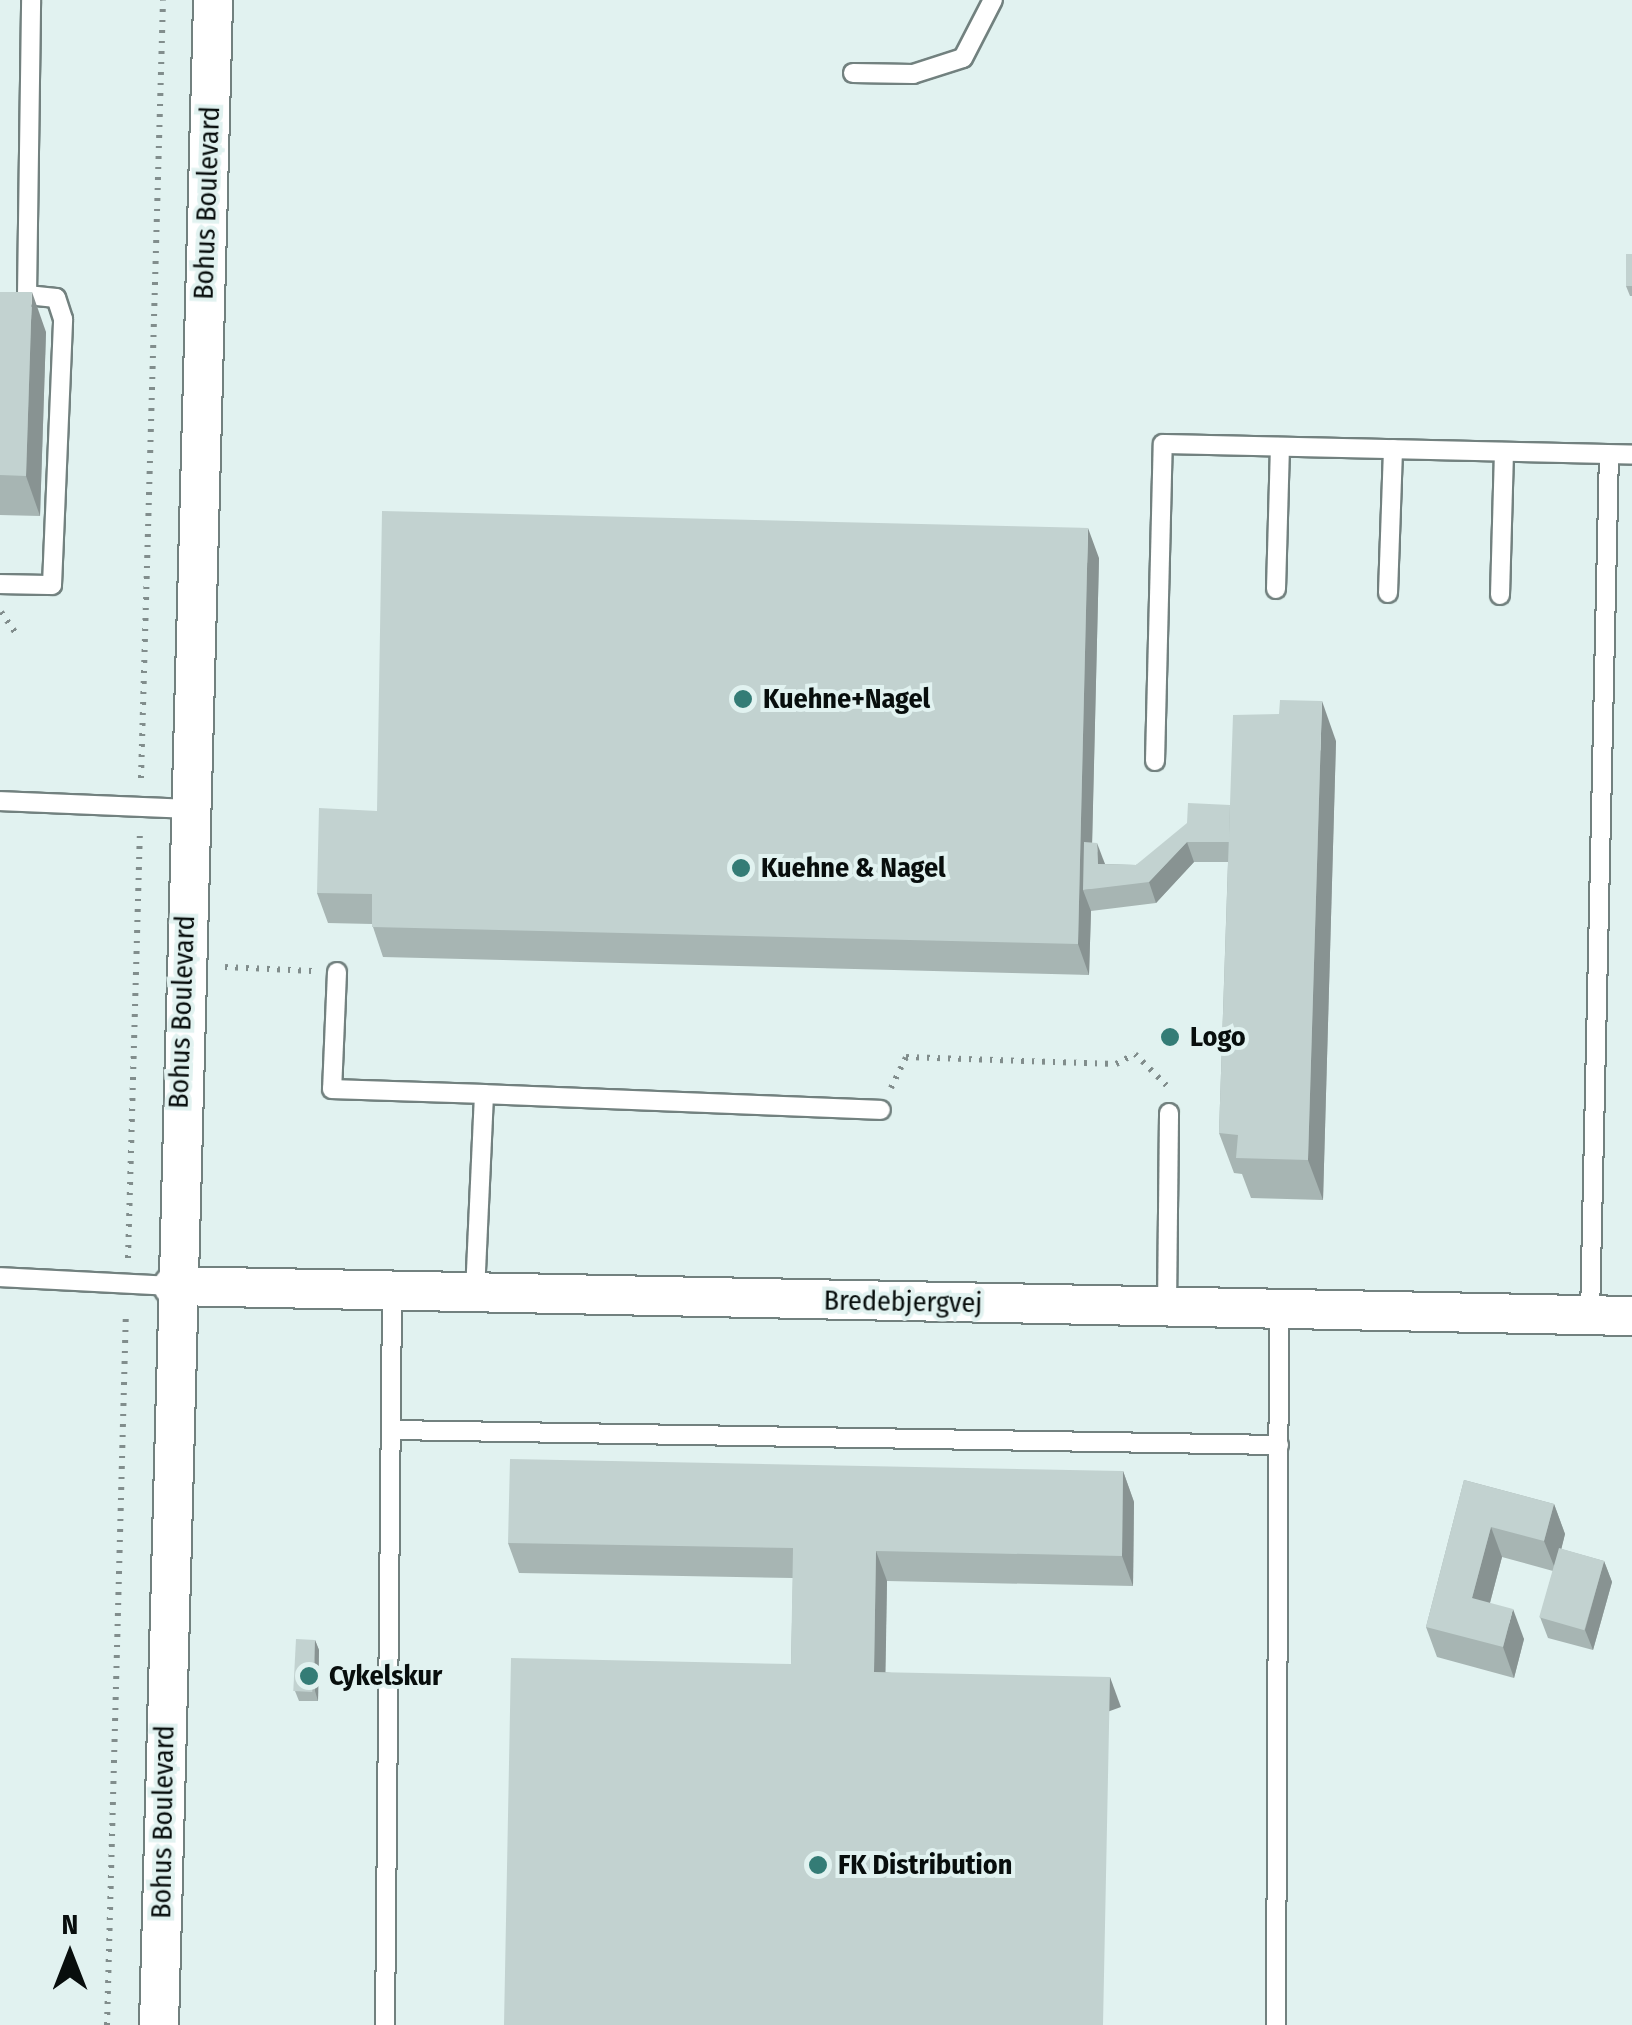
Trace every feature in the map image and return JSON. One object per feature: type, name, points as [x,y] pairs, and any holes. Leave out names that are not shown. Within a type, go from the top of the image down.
[{"type":"street","name":"Bohus Boulevard","points":[[158,2025],[174,1286],[214,0]]},
{"type":"street","name":"Bredebjergvej","points":[[174,1286],[1632,1316]]},
{"type":"lane","points":[[0,584],[52,585],[63,319],[56,298],[27,295],[31,0]]},
{"type":"lane","points":[[853,73],[913,74],[963,58],[993,0]]},
{"type":"lane","points":[[1155,760],[1162,444],[1632,456]]},
{"type":"lane","points":[[1276,589],[1280,447]]},
{"type":"lane","points":[[1388,593],[1393,450]]},
{"type":"lane","points":[[1500,596],[1504,452]]},
{"type":"lane","points":[[1590,1316],[1609,455]]},
{"type":"lane","points":[[0,800],[188,809]]},
{"type":"lane","points":[[337,972],[332,1089],[881,1110]]},
{"type":"lane","points":[[476,1293],[484,1094]]},
{"type":"lane","points":[[1167,1307],[1169,1113]]},
{"type":"lane","points":[[0,1277],[174,1286]]},
{"type":"lane","points":[[385,2025],[392,1291]]},
{"type":"lane","points":[[1276,2025],[1280,1310]]},
{"type":"lane","points":[[392,1430],[1279,1445]]},
{"type":"path","points":[[107,2025],[163,0]]},
{"type":"path","points":[[0,611],[15,632]]},
{"type":"path","points":[[184,966],[337,972]]},
{"type":"path","points":[[881,1110],[906,1056],[1116,1064],[1135,1054],[1168,1087],[1169,1113]]},
{"type":"building","points":[[1626,254],[1632,254],[1632,286],[1626,286]]},
{"type":"building","points":[[0,292],[32,292],[26,476],[0,475]]},
{"type":"building","name":"Kuehne+Nagel","points":[[382,511],[1088,528],[1078,944],[372,927],[372,894],[317,893],[319,808],[377,811]]},
{"type":"building","points":[[1280,700],[1322,701],[1308,1160],[1236,1158],[1238,1135],[1219,1133],[1233,715],[1279,714]]},
{"type":"building","points":[[1188,803],[1230,805],[1229,842],[1187,842],[1149,882],[1083,890],[1084,842],[1097,843],[1098,864],[1136,865],[1187,823]]},
{"type":"building","name":"FK Distribution","points":[[510,1459],[1123,1471],[1122,1556],[876,1551],[874,1672],[1110,1677],[1103,2025],[504,2025],[511,1658],[791,1664],[793,1548],[508,1543]]},
{"type":"building","points":[[1464,1480],[1554,1504],[1544,1541],[1491,1527],[1472,1598],[1513,1609],[1503,1647],[1426,1627]]},
{"type":"building","points":[[1559,1548],[1604,1561],[1584,1630],[1539,1617]]},
{"type":"building","name":"Cykelskur","points":[[296,1639],[315,1640],[312,1692],[293,1691]]},
{"type":"place","name":"Kuehne+Nagel","points":[[743,699]]},
{"type":"place","name":"Kuehne & Nagel","points":[[741,868]]},
{"type":"place","name":"Logo","points":[[1170,1037]]},
{"type":"place","name":"Cykelskur","points":[[309,1676]]},
{"type":"place","name":"FK Distribution","points":[[818,1865]]}]
